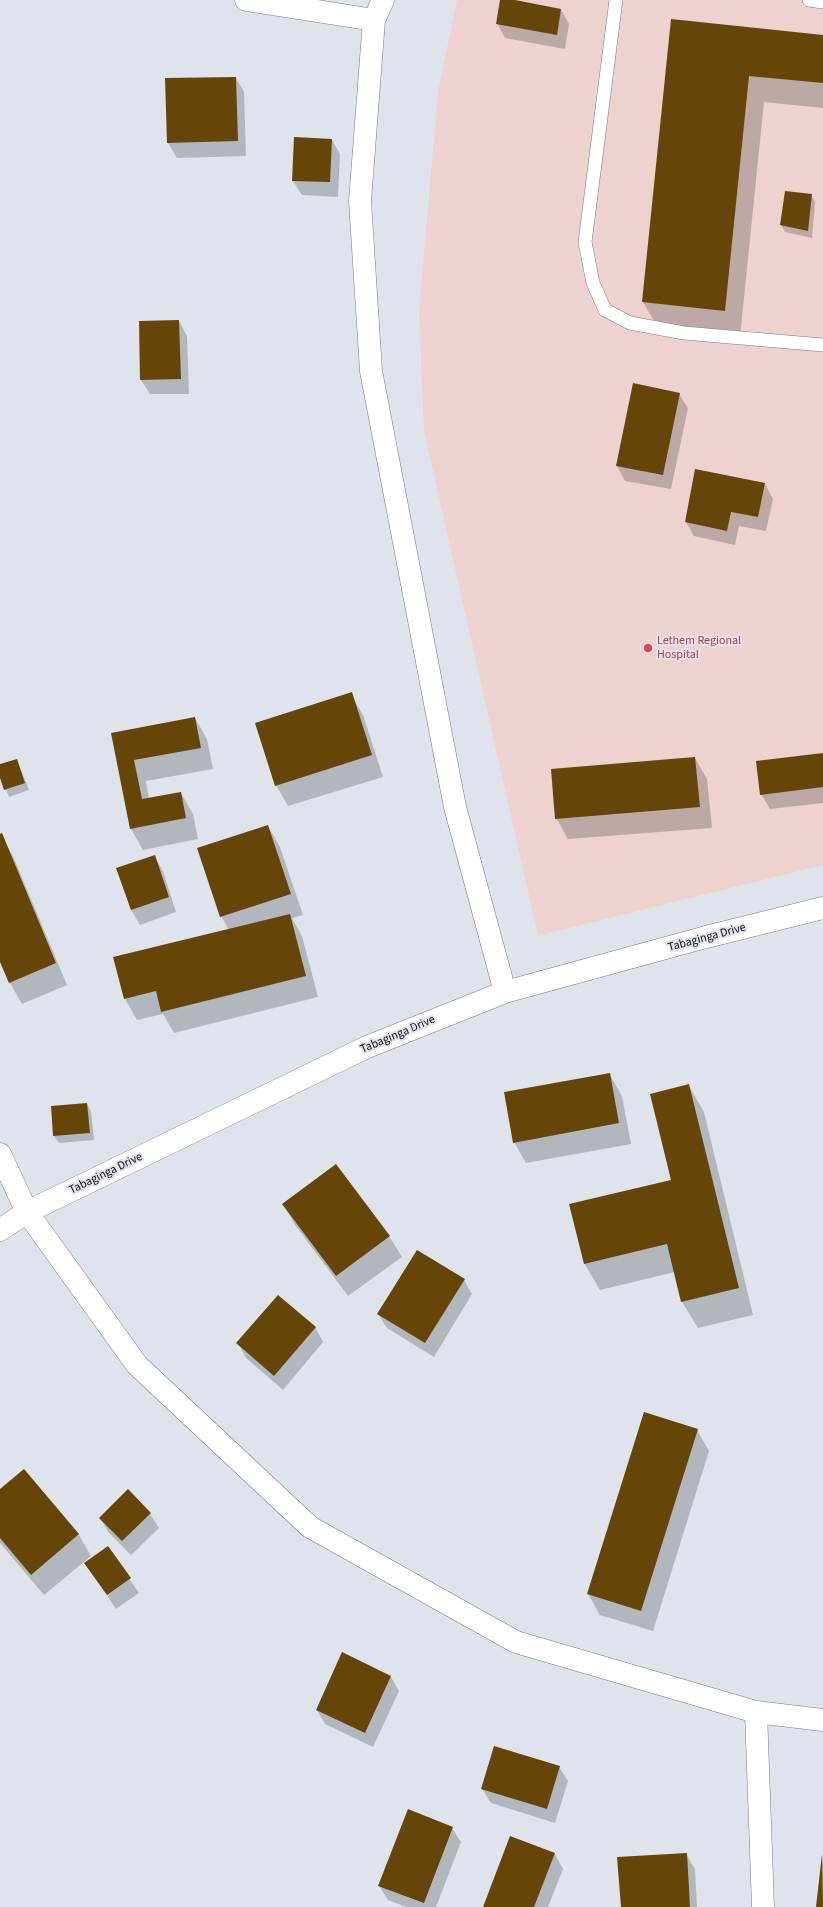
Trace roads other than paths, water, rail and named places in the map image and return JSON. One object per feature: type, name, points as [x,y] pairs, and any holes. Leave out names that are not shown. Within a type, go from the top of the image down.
[{"type":"street","points":[[246,0],[374,20]]},
{"type":"street","points":[[383,0],[374,20],[360,201],[371,370],[454,807],[505,992]]},
{"type":"street","name":"Tabaginga Drive","points":[[0,1230],[28,1212],[367,1047],[505,992],[706,937],[823,908]]},
{"type":"street","points":[[0,1154],[28,1212],[137,1365],[310,1527],[516,1642],[756,1712],[823,1720]]},
{"type":"street","points":[[756,1712],[763,1907]]},
{"type":"lane","points":[[616,0],[585,242],[593,283],[605,310],[630,323],[684,333],[823,345]]},
{"type":"lane","points":[[809,0],[823,2]]},
{"type":"place","name":"Lethem Regional Hospital","points":[[648,648]]}]
